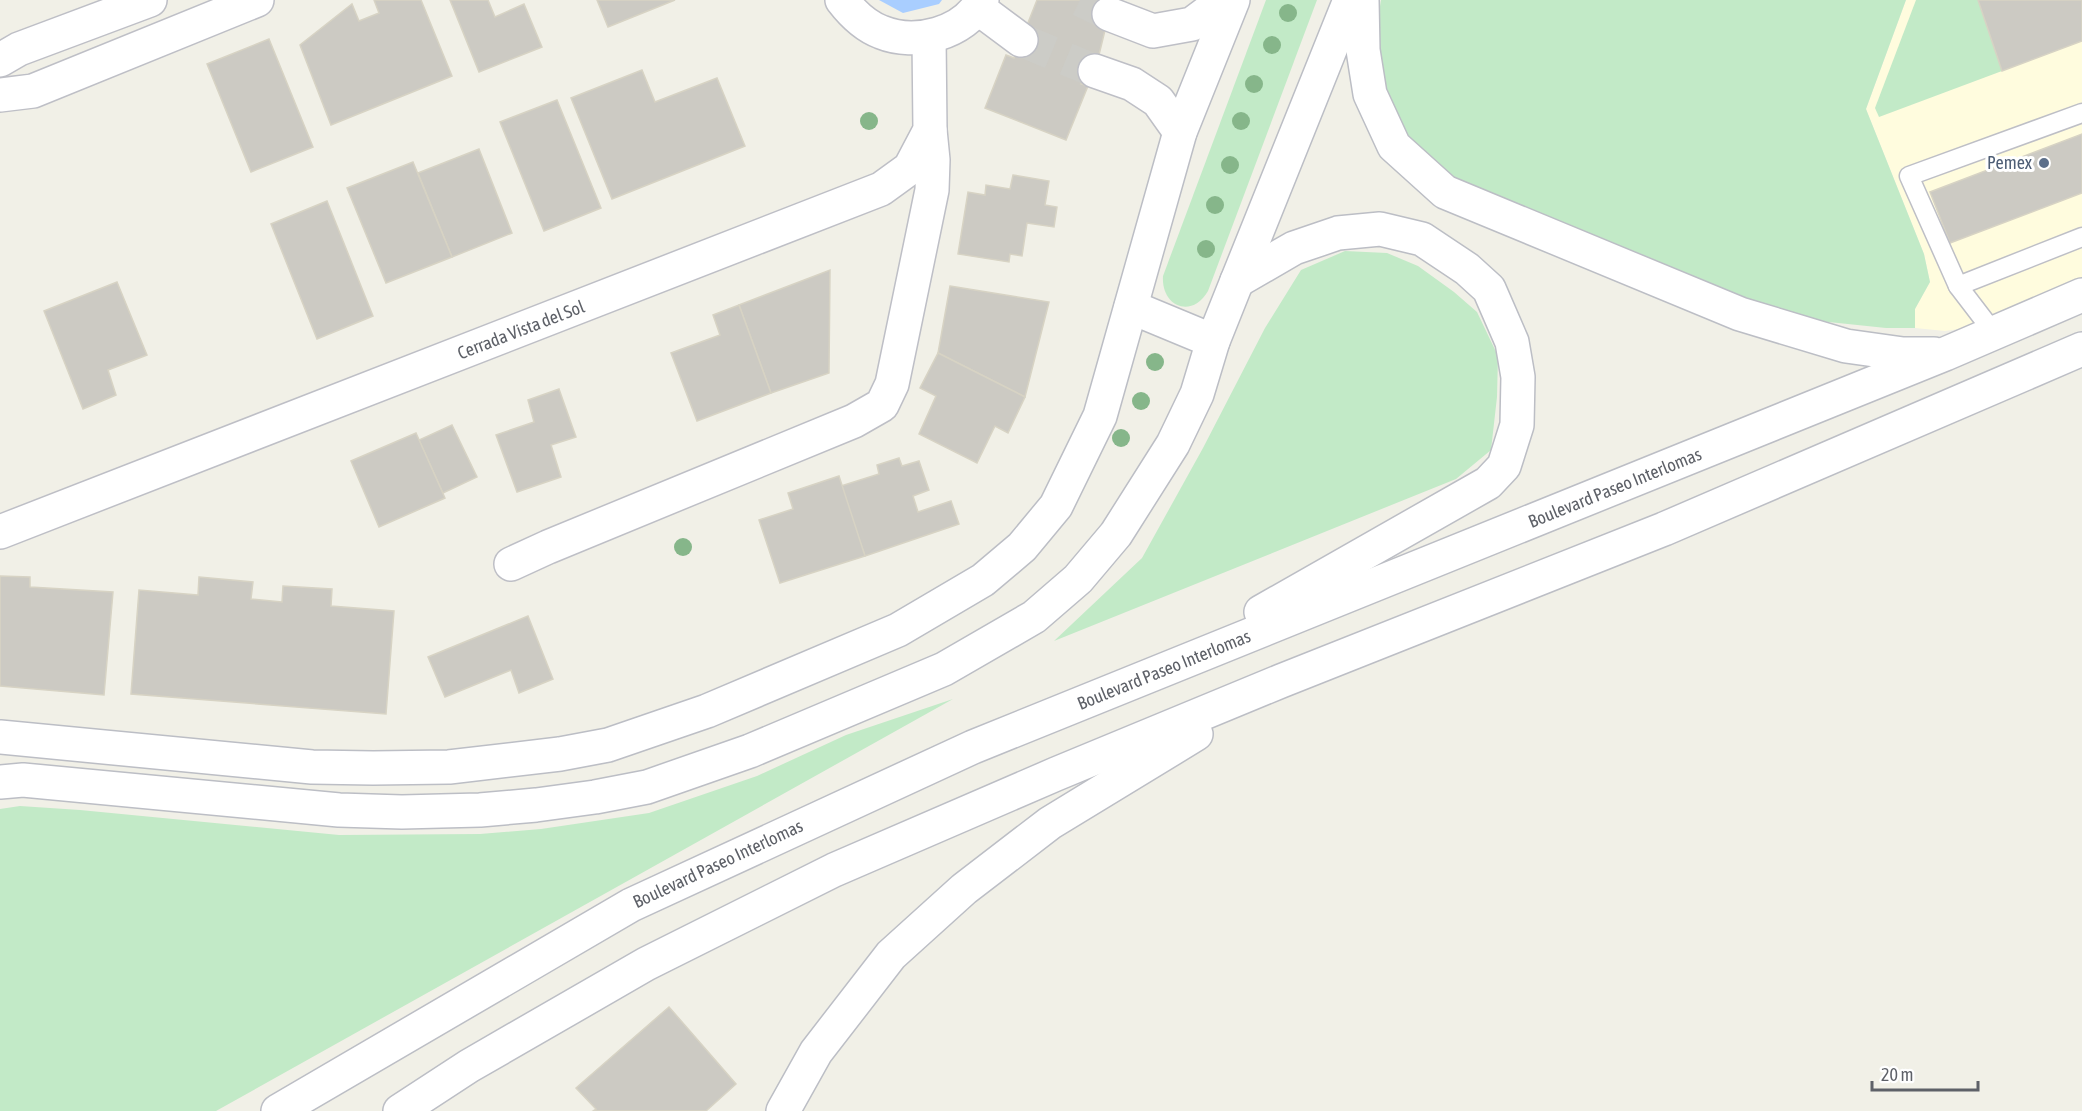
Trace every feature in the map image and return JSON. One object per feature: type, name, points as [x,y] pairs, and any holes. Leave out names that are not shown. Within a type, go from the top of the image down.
[{"type":"main road","points":[[0,60],[93,11],[150,0]]},
{"type":"main road","points":[[160,0],[172,34]]},
{"type":"main road","points":[[0,95],[33,91],[257,0]]},
{"type":"main road","points":[[842,0],[859,20],[881,32],[904,38],[929,37],[948,31],[964,21],[980,4],[1021,40]]},
{"type":"main road","points":[[1108,14],[1154,32],[1192,24],[1224,0]]},
{"type":"main road","points":[[0,737],[312,767],[373,768],[448,767],[514,760],[608,745],[707,711],[898,630],[983,580],[1022,547],[1056,506],[1100,416],[1180,132],[1233,0]]},
{"type":"main road","points":[[0,782],[22,780],[75,784],[339,810],[402,812],[480,810],[536,805],[647,787],[750,751],[944,669],[1035,617],[1078,579],[1116,534],[1173,444],[1197,394],[1213,341],[1350,0]]},
{"type":"main road","points":[[1362,0],[1363,50],[1370,94],[1394,146],[1445,192],[1740,314],[1845,346],[1903,354],[1945,354]]},
{"type":"main road","points":[[93,11],[113,58]]},
{"type":"main road","name":"Cerrada Vista del Sol","points":[[0,532],[881,189],[910,168],[930,130],[929,37]]},
{"type":"main road","points":[[1095,70],[1132,84],[1158,101],[1180,132]]},
{"type":"main road","points":[[511,564],[854,421],[882,405],[892,384],[932,190],[933,160],[930,130]]},
{"type":"main road","points":[[1135,682],[1488,483],[1504,466],[1517,425],[1518,377],[1512,342],[1489,289],[1467,269],[1422,238],[1380,229],[1338,233],[1294,248],[1237,280]]},
{"type":"main road","name":"Boulevard Paseo Interlomas","points":[[278,1111],[631,904],[973,747],[1945,354],[2082,295]]},
{"type":"main road","points":[[1131,307],[1213,341]]},
{"type":"main road","points":[[400,1111],[469,1066],[646,964],[834,870],[1066,769],[1664,529],[2082,349]]},
{"type":"main road","points":[[783,1111],[816,1052],[891,955],[964,889],[1050,823],[1281,681]]},
{"type":"lane","points":[[1994,333],[1958,286],[1909,176],[2082,113]]},
{"type":"lane","points":[[1958,286],[2082,237]]},
{"type":"shaded area","points":[[1906,0],[2082,0],[2082,297],[2024,320],[1945,331],[1915,328],[1915,309],[1930,282],[1924,254],[1866,109]]},
{"type":"green space","points":[[1266,0],[1317,0],[1208,291],[1194,305],[1179,306],[1167,295],[1163,276]]},
{"type":"green space","points":[[1381,0],[1906,0],[1866,109],[1924,254],[1930,282],[1915,309],[1915,328],[1886,328],[1819,321],[1742,300],[1449,180],[1405,140],[1383,91],[1373,49]]},
{"type":"green space","points":[[1916,0],[1978,0],[2002,71],[1879,117],[1875,108]]},
{"type":"green space","points":[[1345,251],[1387,253],[1418,266],[1477,312],[1498,356],[1497,397],[1491,450],[1456,479],[1054,641],[1142,558],[1203,448],[1265,328],[1301,270]]},
{"type":"green space","points":[[953,699],[216,1111],[0,1111],[0,809],[20,806],[80,810],[339,835],[480,834],[541,829],[649,813],[757,776],[846,735]]},
{"type":"water","points":[[879,0],[942,0],[939,4],[903,13]]},
{"type":"building","points":[[374,0],[421,0],[452,76],[331,125],[300,45],[352,4],[359,21],[379,13]]},
{"type":"building","points":[[450,0],[488,0],[495,17],[524,4],[542,47],[479,72]]},
{"type":"building","points":[[597,0],[675,0],[608,27]]},
{"type":"building","points":[[1037,0],[1114,0],[1095,71],[1081,84],[1088,86],[1066,140],[985,108],[1006,55],[1014,58]]},
{"type":"building","points":[[1978,0],[2082,0],[2082,41],[2002,71]]},
{"type":"building","points":[[269,39],[313,147],[251,172],[207,64]]},
{"type":"building","points":[[642,70],[655,102],[717,78],[745,146],[612,199],[571,98]]},
{"type":"building","points":[[557,100],[601,208],[544,231],[500,122]]},
{"type":"building","name":"Pemex","points":[[2082,134],[2082,193],[1950,243],[1930,192]]},
{"type":"building","points":[[479,149],[512,233],[452,257],[418,173]]},
{"type":"building","points":[[413,162],[452,257],[386,283],[347,188]]},
{"type":"building","points":[[1013,175],[1049,181],[1045,205],[1057,207],[1054,227],[1027,223],[1022,256],[1010,254],[1009,262],[958,254],[968,192],[985,195],[986,185],[1010,189]]},
{"type":"building","points":[[327,201],[373,316],[317,339],[271,224]]},
{"type":"building","points":[[830,270],[829,373],[771,393],[739,305]]},
{"type":"building","points":[[117,282],[147,355],[108,370],[116,395],[83,409],[44,311]]},
{"type":"building","points":[[950,286],[1049,302],[1025,397],[938,353]]},
{"type":"building","points":[[739,305],[771,393],[697,421],[671,353],[720,335],[713,315]]},
{"type":"building","points":[[938,353],[1025,397],[1008,433],[995,426],[977,463],[919,434],[936,396],[920,388]]},
{"type":"building","points":[[559,389],[576,437],[551,445],[561,477],[517,492],[496,435],[534,422],[528,400]]},
{"type":"building","points":[[452,425],[477,477],[443,493],[419,440]]},
{"type":"building","points":[[416,433],[445,498],[379,527],[351,461]]},
{"type":"building","points":[[899,458],[902,466],[919,461],[929,490],[913,496],[918,512],[951,501],[959,524],[865,556],[841,486],[879,474],[877,465]]},
{"type":"building","points":[[839,476],[865,556],[780,583],[759,520],[793,509],[788,493]]},
{"type":"building","points":[[0,576],[30,577],[30,587],[113,592],[104,695],[0,686]]},
{"type":"building","points":[[199,577],[253,582],[251,599],[282,602],[283,586],[332,589],[331,606],[394,611],[386,714],[131,694],[139,590],[198,595]]},
{"type":"building","points":[[528,616],[553,679],[519,693],[511,670],[445,697],[428,657]]},
{"type":"building","points":[[669,1007],[736,1084],[706,1111],[593,1111],[596,1109],[576,1088]]},
{"type":"tunnel","points":[[1080,0],[1109,14]]},
{"type":"tunnel","points":[[1021,40],[1095,71]]},
{"type":"place","name":"Pemex","points":[[2044,163]]}]
